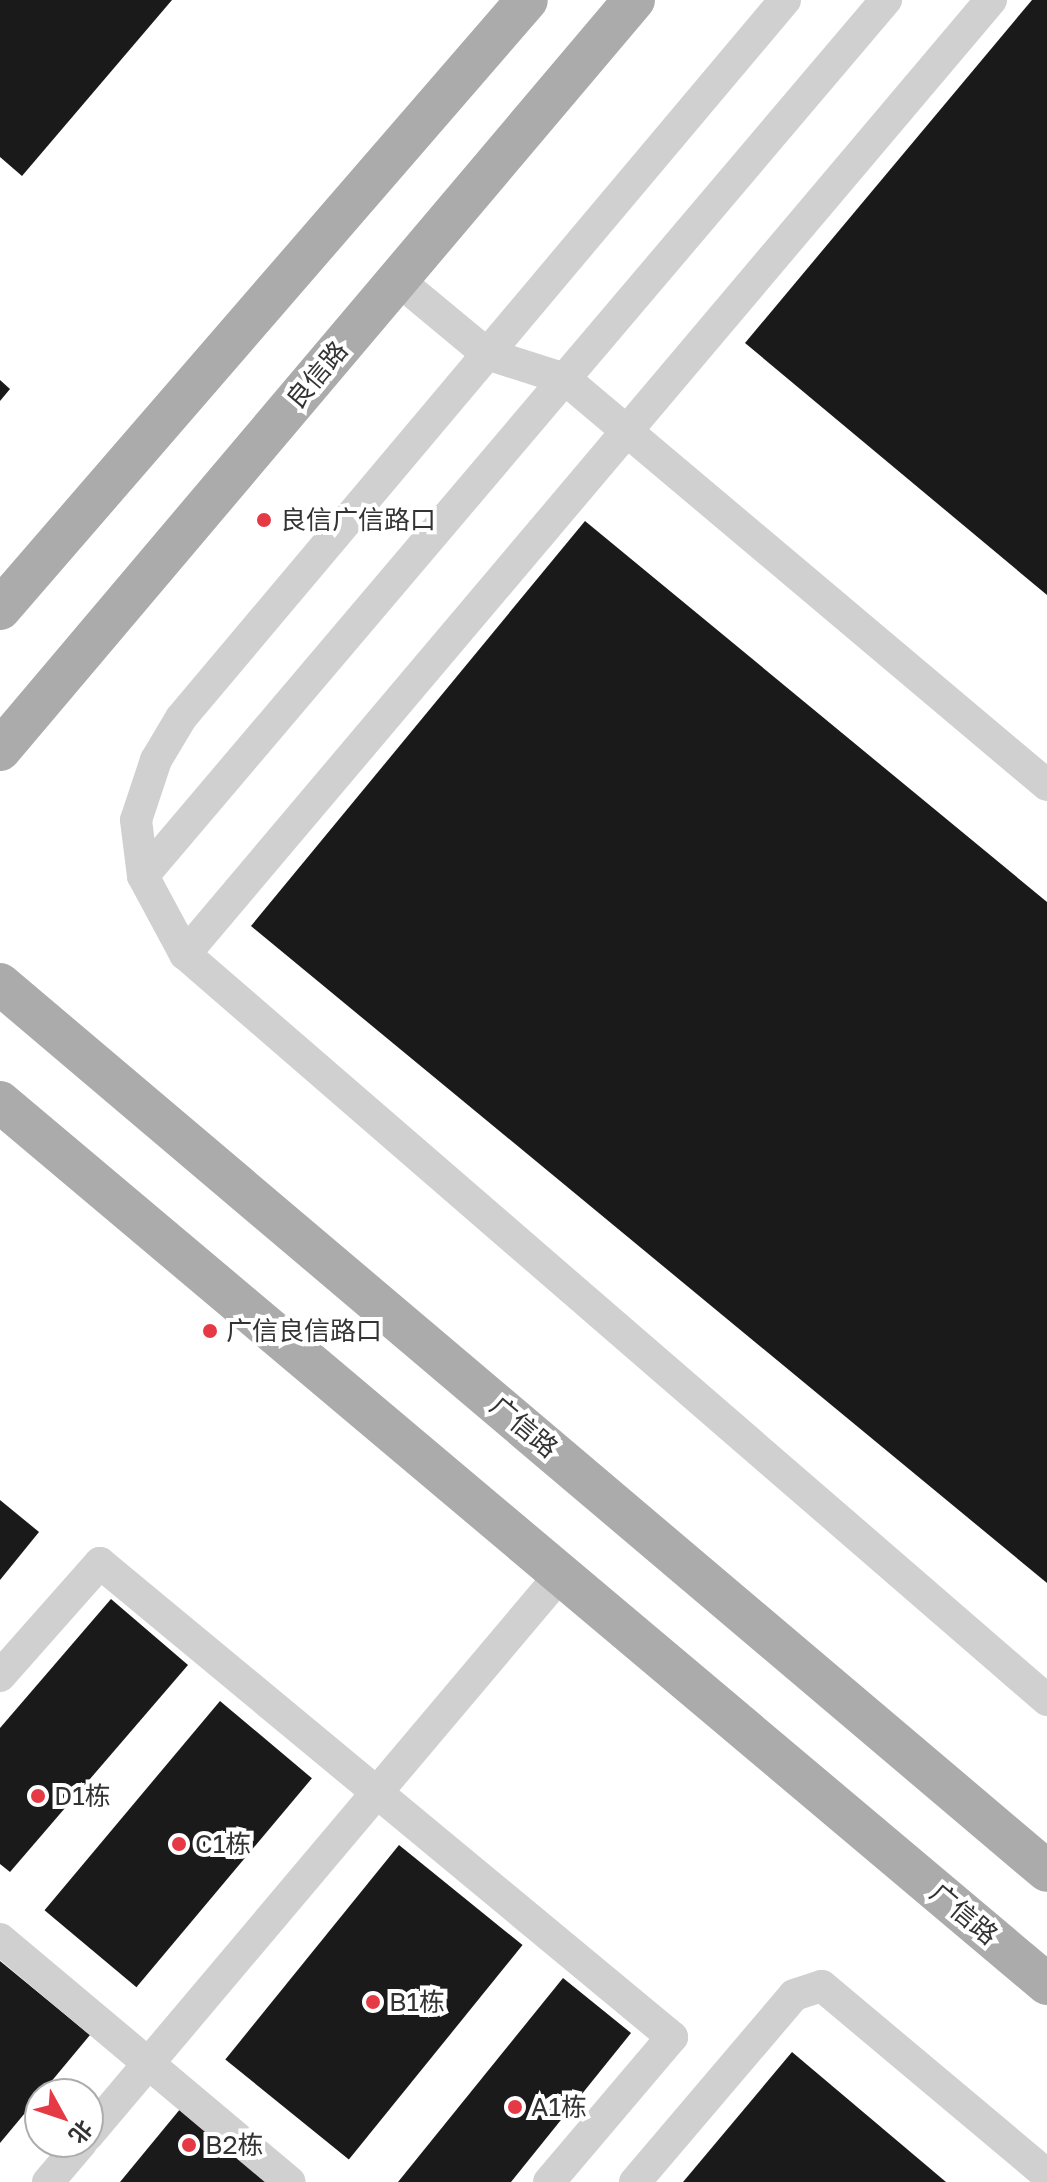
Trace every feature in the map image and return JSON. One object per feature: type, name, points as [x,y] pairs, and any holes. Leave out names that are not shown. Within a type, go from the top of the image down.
[{"type":"main road","points":[[0,609],[527,0]]},
{"type":"main road","name":"良信路","points":[[0,750],[634,0]]},
{"type":"main road","name":"广信路","points":[[0,984],[1047,1871]]},
{"type":"main road","name":"广信路","points":[[0,1102],[1047,1984]]},
{"type":"street","points":[[785,0],[181,718],[156,760],[136,820],[143,876],[185,954],[1047,1700]]},
{"type":"street","points":[[143,876],[886,0]]},
{"type":"street","points":[[185,954],[991,0]]},
{"type":"street","points":[[398,280],[487,354],[565,379],[1047,785]]},
{"type":"street","points":[[0,1676],[100,1563],[672,2037],[549,2182]]},
{"type":"street","points":[[104,2116],[561,1574]]},
{"type":"street","points":[[0,1939],[290,2182]]},
{"type":"street","points":[[635,2182],[794,1995],[822,1986],[1047,2175]]},
{"type":"street","points":[[48,2182],[68,2158]]},
{"type":"building","points":[[0,0],[172,0],[22,176],[0,157]]},
{"type":"building","points":[[1032,0],[1047,0],[1047,595],[745,343]]},
{"type":"building","points":[[0,380],[10,389],[0,401]]},
{"type":"building","points":[[585,521],[1047,902],[1047,1583],[251,926]]},
{"type":"building","points":[[0,1500],[39,1532],[0,1580]]},
{"type":"building","name":"D1栋","points":[[111,1599],[188,1665],[10,1872],[0,1864],[0,1728]]},
{"type":"building","name":"C1栋","points":[[220,1701],[312,1778],[136,1987],[45,1910]]},
{"type":"building","name":"B1栋","points":[[399,1845],[523,1945],[349,2160],[225,2059]]},
{"type":"building","points":[[0,1961],[90,2035],[54,2078],[24,2078],[24,2114],[0,2143]]},
{"type":"building","name":"A1栋","points":[[563,1978],[631,2033],[511,2182],[398,2182]]},
{"type":"building","points":[[792,2052],[946,2182],[683,2182]]},
{"type":"building","name":"B2栋","points":[[181,2108],[272,2182],[120,2182]]},
{"type":"place","name":"良信广信路口","points":[[264,520]]},
{"type":"place","name":"广信良信路口","points":[[210,1331]]},
{"type":"place","name":"D1栋","points":[[38,1796]]},
{"type":"place","name":"C1栋","points":[[179,1844]]},
{"type":"place","name":"B1栋","points":[[373,2002]]},
{"type":"place","name":"A1栋","points":[[515,2107]]},
{"type":"place","name":"B2栋","points":[[189,2145]]}]
